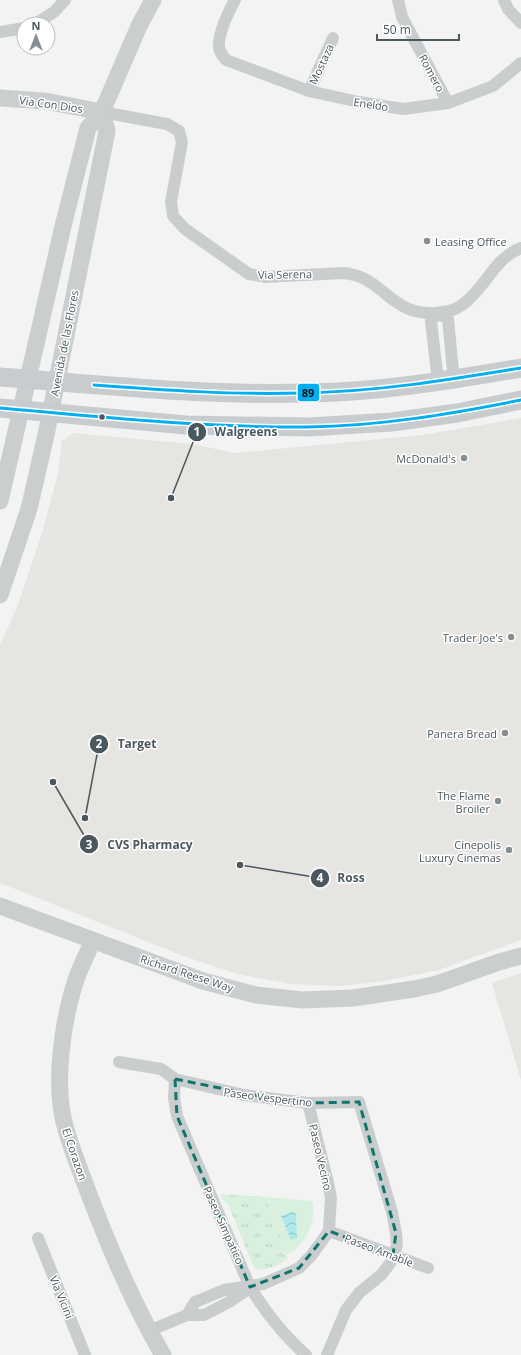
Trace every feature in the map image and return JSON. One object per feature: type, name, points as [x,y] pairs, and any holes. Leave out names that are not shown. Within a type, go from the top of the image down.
[{"type":"main road","points":[[0,377],[203,393],[307,393],[382,389],[521,368]]},
{"type":"main road","points":[[0,408],[186,425],[309,428],[392,422],[457,413],[521,400]]},
{"type":"street","points":[[48,16],[54,12],[65,0]]},
{"type":"street","points":[[0,501],[64,222],[88,128],[102,112],[139,26],[153,0]]},
{"type":"street","name":"Eneldo","points":[[235,0],[228,14],[219,43],[220,52],[226,60],[309,91],[359,102],[403,109],[448,103],[493,86],[521,64]]},
{"type":"street","name":"Romero","points":[[398,0],[402,17],[448,103]]},
{"type":"street","points":[[504,0],[508,9],[521,23]]},
{"type":"street","points":[[0,32],[16,29]]},
{"type":"street","name":"Mostaza","points":[[309,91],[333,38]]},
{"type":"street","name":"Via Con Dios","points":[[0,98],[45,101],[102,112]]},
{"type":"street","name":"Via Serena","points":[[102,112],[167,124],[179,131],[182,142],[171,202],[173,216],[185,229],[242,271],[249,274],[266,277],[343,273],[355,274],[369,281],[393,301],[402,306],[423,314],[438,313],[450,311],[462,306],[476,292],[501,261],[508,255],[521,248]]},
{"type":"street","name":"Avenida de las Flores","points":[[0,595],[29,509],[50,412],[107,131],[102,112]]},
{"type":"street","points":[[438,313],[448,319],[453,371],[447,380],[437,374],[431,321],[438,313]]},
{"type":"street","name":"Richard Reese Way","points":[[0,906],[203,981],[256,995],[302,1000],[353,998],[414,989],[437,984],[499,962],[521,956]]},
{"type":"street","name":"El Corazon","points":[[93,941],[76,980],[60,1058],[60,1095],[67,1136],[98,1218],[149,1331],[163,1355]]},
{"type":"street","name":"Paseo Vespertino","points":[[119,1062],[161,1069],[175,1079],[244,1095],[308,1103],[359,1102],[377,1159],[396,1233],[397,1245],[393,1255]]},
{"type":"street","name":"Paseo Simpatico","points":[[175,1079],[174,1098],[177,1116],[250,1287],[263,1309],[293,1344],[306,1355]]},
{"type":"street","name":"Paseo Vecino","points":[[308,1103],[331,1198],[329,1231]]},
{"type":"street","points":[[149,1331],[187,1315],[204,1315],[229,1302],[250,1287],[281,1278],[299,1268],[311,1256],[329,1231]]},
{"type":"street","name":"Paseo Amable","points":[[329,1231],[428,1268]]},
{"type":"street","name":"Via Vicini","points":[[38,1238],[85,1355]]},
{"type":"street","points":[[327,1355],[346,1310],[359,1294],[382,1274],[393,1255]]},
{"type":"highlighted area","points":[[175,1079],[269,1098],[308,1103],[359,1102],[396,1233],[393,1255],[329,1231],[299,1268],[250,1287],[177,1116]]},
{"type":"shaded area","points":[[521,418],[521,940],[439,970],[385,981],[341,986],[291,984],[237,974],[178,954],[0,883],[0,645],[18,605],[43,530],[58,473],[62,441],[73,433],[192,444],[235,453],[422,435]]},
{"type":"shaded area","points":[[521,973],[521,1080],[492,983]]},
{"type":"green space","points":[[221,1194],[266,1197],[283,1242],[282,1253],[286,1254],[288,1259],[281,1264],[267,1269],[262,1270],[254,1268],[228,1204],[223,1201]]},
{"type":"green space","points":[[266,1197],[312,1201],[313,1216],[308,1233],[298,1247],[286,1254],[279,1250],[280,1243],[283,1242]]},
{"type":"water","points":[[294,1211],[296,1215],[297,1238],[291,1240],[281,1216]]},
{"type":"transit line","name":"89","points":[[94,385],[223,393],[329,392],[411,385],[521,368]]},
{"type":"transit line","name":"89","points":[[0,408],[192,424],[308,427],[389,422],[521,400]]},
{"type":"place","name":"Leasing Office","points":[[427,241]]},
{"type":"place","name":"McDonald's","points":[[464,458]]},
{"type":"place","name":"Walgreens","points":[[171,498]]},
{"type":"place","name":"Trader Joe's","points":[[511,637]]},
{"type":"place","name":"Panera Bread","points":[[505,733]]},
{"type":"place","name":"CVS Pharmacy","points":[[53,782]]},
{"type":"place","name":"The Flame Broiler","points":[[498,801]]},
{"type":"place","name":"Target","points":[[85,818]]},
{"type":"place","name":"Cinepolis Luxury Cinemas","points":[[509,850]]},
{"type":"place","name":"Ross","points":[[240,865]]}]
